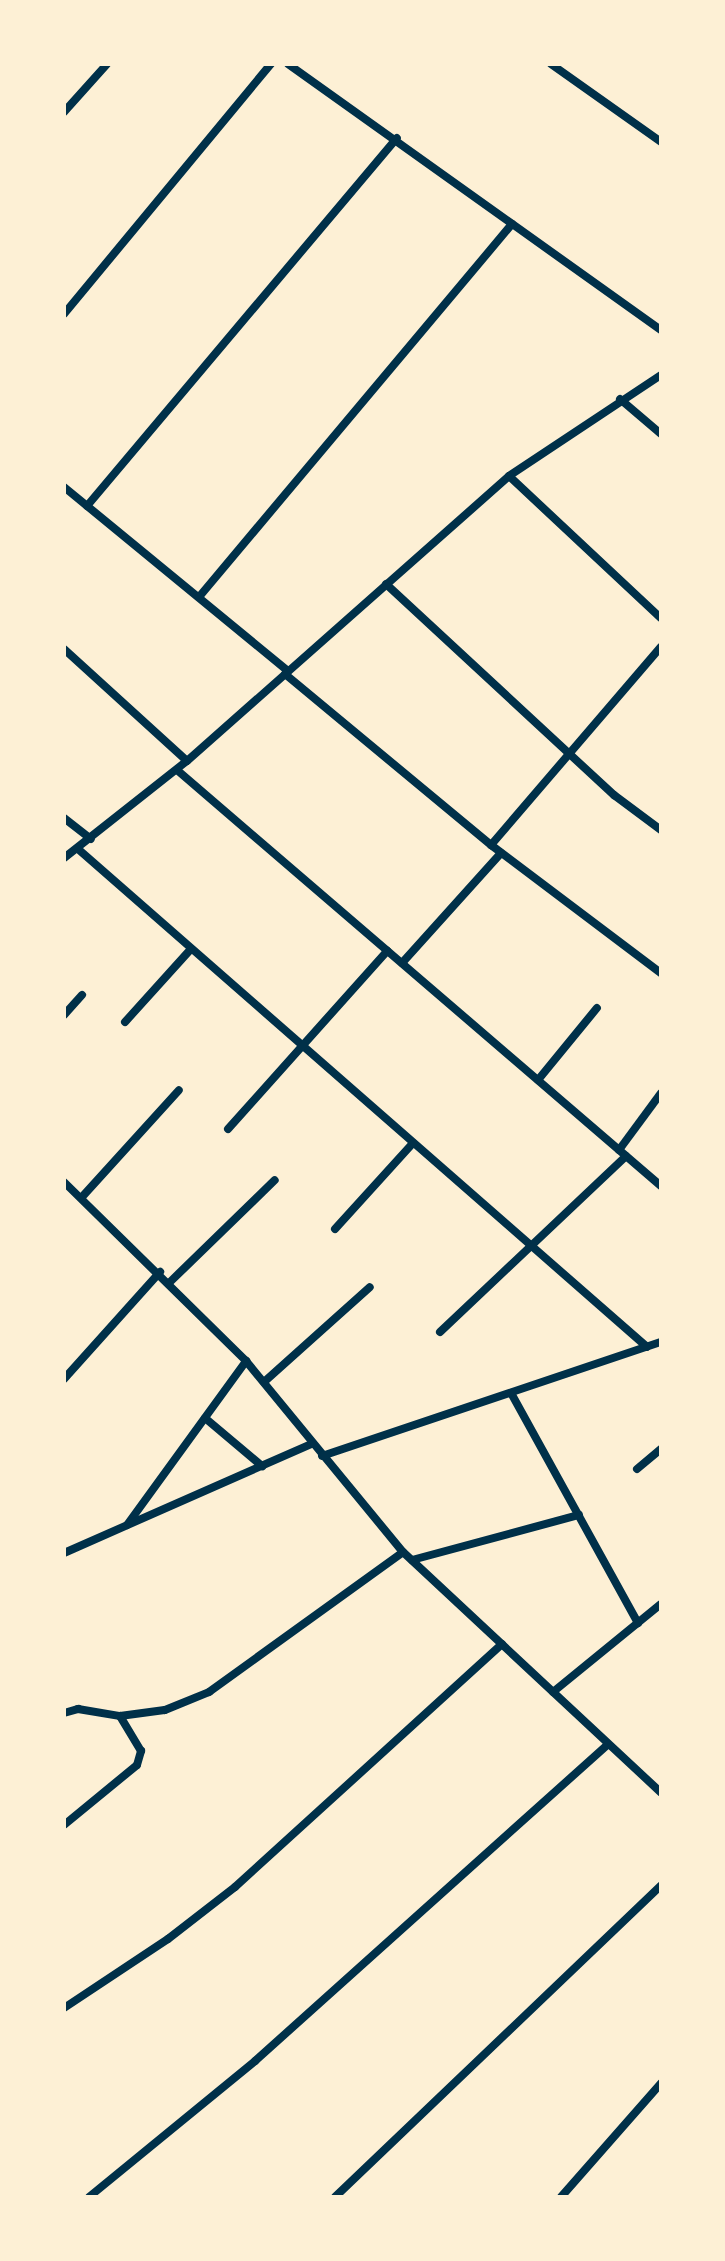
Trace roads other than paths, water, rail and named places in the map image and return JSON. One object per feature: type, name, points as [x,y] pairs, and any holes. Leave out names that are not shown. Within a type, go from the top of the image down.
[{"type":"street","points":[[64,112],[107,64]]},
{"type":"street","points":[[66,307],[271,64]]},
{"type":"street","points":[[288,64],[397,138],[661,330]]},
{"type":"street","points":[[551,64],[661,142]]},
{"type":"street","points":[[87,506],[397,138]]},
{"type":"street","points":[[199,597],[512,224]]},
{"type":"street","points":[[64,858],[177,770],[509,476],[620,399],[661,375]]},
{"type":"street","points":[[620,399],[661,434]]},
{"type":"street","points":[[509,476],[661,618]]},
{"type":"street","points":[[64,487],[199,597],[491,845],[661,973]]},
{"type":"street","points":[[386,584],[569,753],[661,830]]},
{"type":"street","points":[[491,845],[661,647]]},
{"type":"street","points":[[64,649],[187,761]]},
{"type":"street","points":[[177,770],[661,1186]]},
{"type":"street","points":[[64,818],[91,839]]},
{"type":"street","points":[[78,849],[647,1347]]},
{"type":"street","points":[[402,963],[501,853]]},
{"type":"street","points":[[125,1022],[191,949]]},
{"type":"street","points":[[228,1129],[387,951]]},
{"type":"street","points":[[64,1015],[82,995]]},
{"type":"street","points":[[538,1080],[597,1008]]},
{"type":"street","points":[[82,1197],[179,1090]]},
{"type":"street","points":[[440,1332],[623,1153],[661,1093]]},
{"type":"street","points":[[335,1229],[413,1143]]},
{"type":"street","points":[[170,1282],[275,1180]]},
{"type":"street","points":[[65,1184],[160,1272],[246,1361],[311,1444],[403,1552],[661,1793]]},
{"type":"street","points":[[64,1379],[160,1272]]},
{"type":"street","points":[[264,1382],[370,1287]]},
{"type":"street","points":[[322,1456],[661,1342]]},
{"type":"street","points":[[127,1526],[246,1361]]},
{"type":"street","points":[[511,1393],[638,1623]]},
{"type":"street","points":[[205,1418],[262,1466]]},
{"type":"street","points":[[64,1553],[311,1444]]},
{"type":"street","points":[[637,1469],[661,1449]]},
{"type":"street","points":[[412,1560],[579,1515]]},
{"type":"street","points":[[64,1713],[78,1709],[120,1716],[165,1710],[209,1692],[403,1552]]},
{"type":"street","points":[[553,1692],[661,1604]]},
{"type":"street","points":[[64,2008],[168,1939],[235,1887],[502,1644]]},
{"type":"street","points":[[64,1825],[137,1765],[141,1751],[120,1716]]},
{"type":"street","points":[[89,2197],[303,2019],[608,1744]]},
{"type":"street","points":[[335,2197],[661,1885]]},
{"type":"street","points":[[561,2197],[661,2083]]}]
